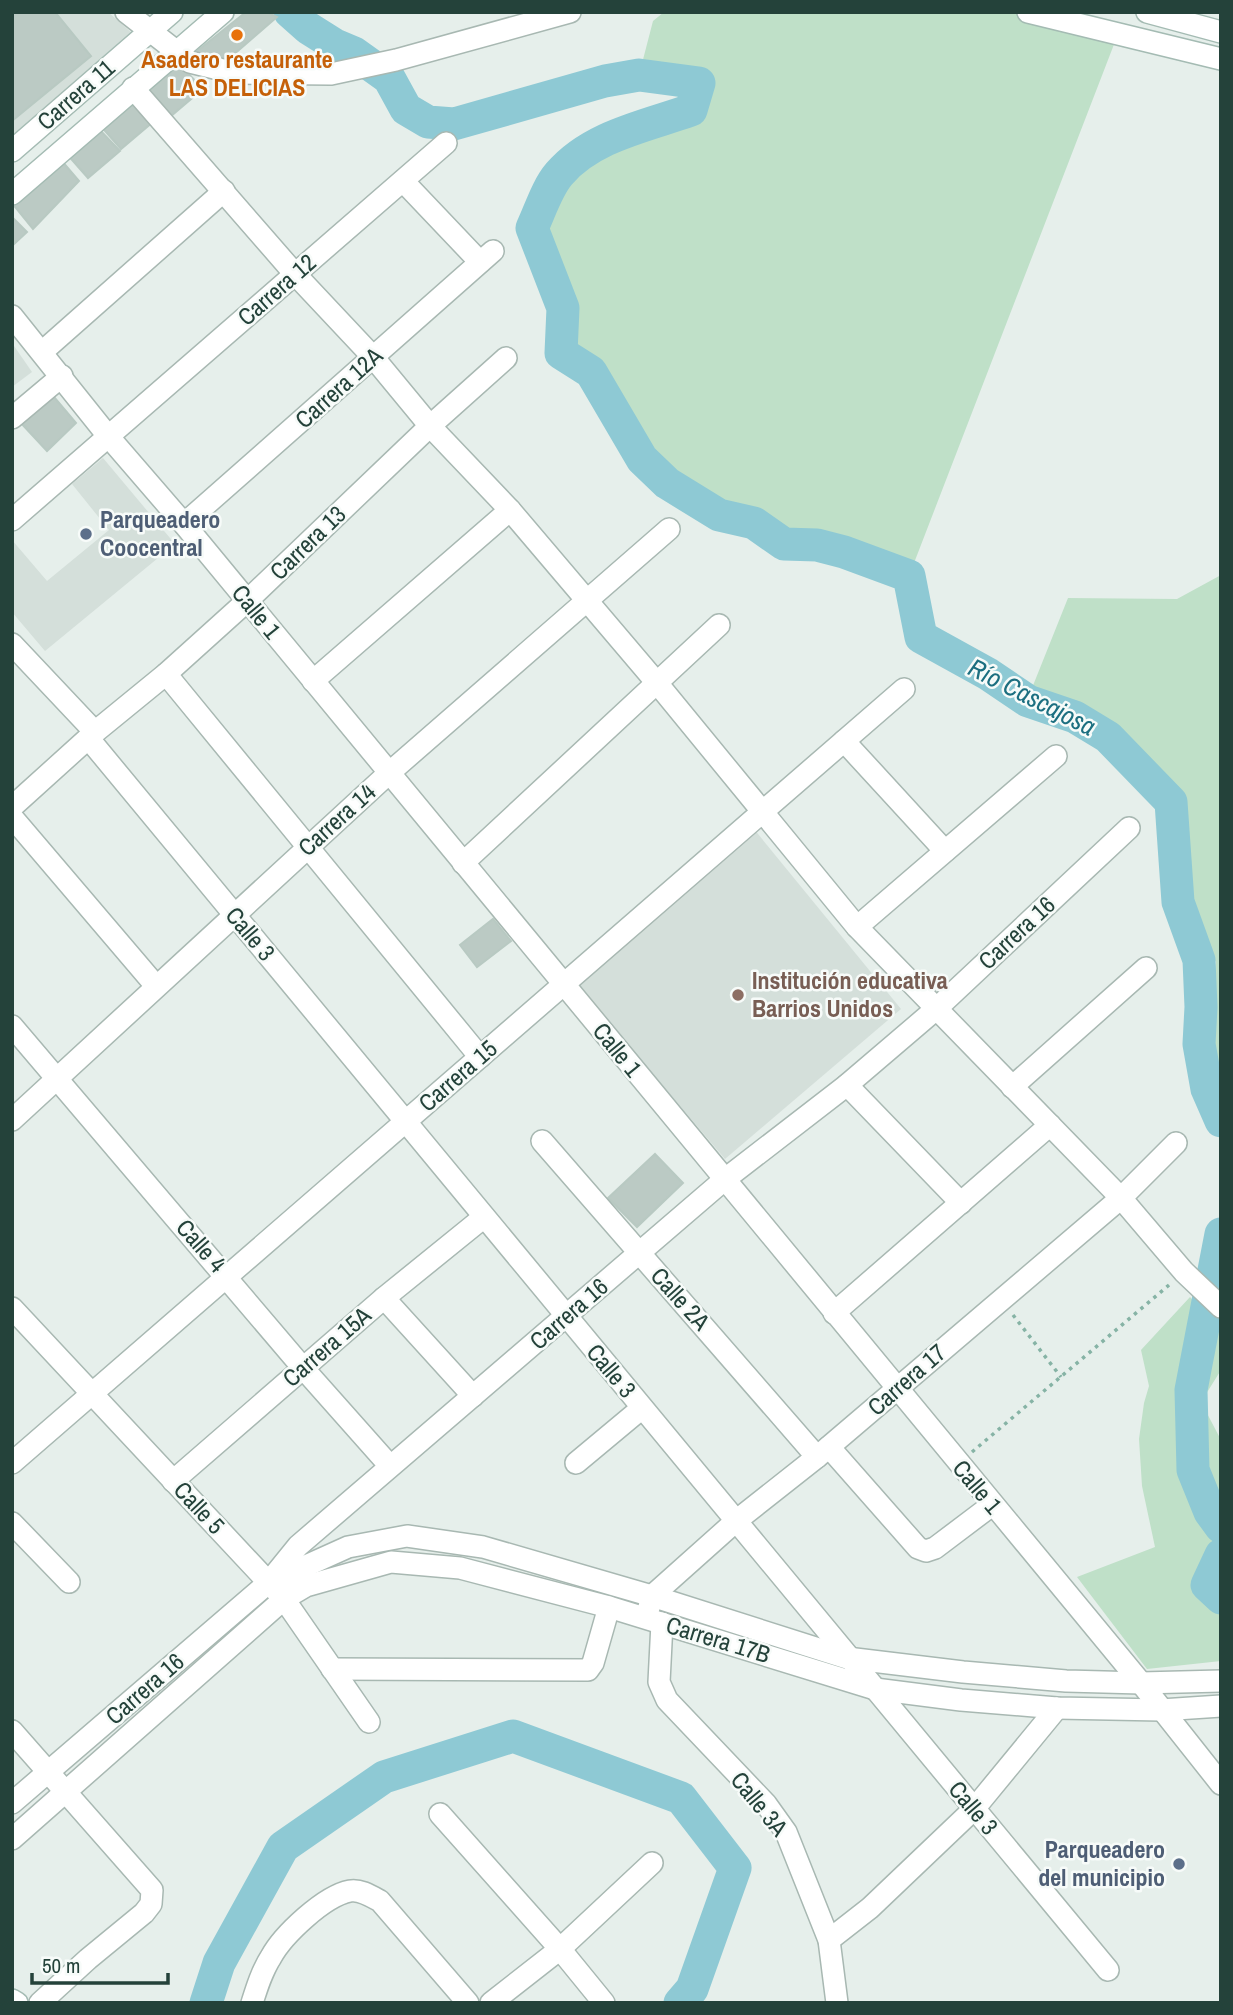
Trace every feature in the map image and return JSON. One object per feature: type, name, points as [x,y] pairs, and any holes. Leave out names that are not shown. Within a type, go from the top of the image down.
[{"type":"street","points":[[126,12],[190,62],[235,73],[331,74],[396,60],[570,12]]},
{"type":"street","name":"Carrera 11","points":[[12,151],[172,12]]},
{"type":"street","name":"Carrera 11","points":[[12,194],[223,12]]},
{"type":"street","points":[[1028,12],[1221,59]]},
{"type":"street","points":[[1147,12],[1221,32]]},
{"type":"street","points":[[133,88],[295,274],[373,357],[430,426],[510,510],[585,601],[657,682],[857,928],[1121,1198],[1184,1272],[1221,1307]]},
{"type":"street","name":"Carrera 12","points":[[14,515],[446,143]]},
{"type":"street","name":"Carrera 12A","points":[[184,524],[486,257],[403,180]]},
{"type":"street","points":[[42,352],[224,191]]},
{"type":"street","name":"Calle 1","points":[[12,316],[108,436],[184,524],[1141,1683],[1221,1784]]},
{"type":"street","name":"Carrera 13","points":[[12,807],[247,601],[430,426],[506,358]]},
{"type":"street","points":[[12,418],[62,376]]},
{"type":"street","points":[[313,681],[510,510]]},
{"type":"street","name":"Carrera 14","points":[[12,1120],[389,773],[669,529]]},
{"type":"street","points":[[463,863],[719,625]]},
{"type":"street","name":"Calle 3","points":[[12,644],[92,736],[233,914],[1108,1970]]},
{"type":"street","points":[[166,674],[480,1057]]},
{"type":"street","name":"Carrera 15","points":[[12,1463],[904,690]]},
{"type":"street","points":[[844,741],[945,852]]},
{"type":"street","points":[[857,928],[1056,756]]},
{"type":"street","points":[[12,817],[156,986]]},
{"type":"street","name":"Carrera 16","points":[[12,1803],[268,1583],[298,1546],[390,1466],[724,1180],[847,1085],[936,1009],[1129,828]]},
{"type":"street","points":[[1012,1087],[1146,968]]},
{"type":"street","name":"Calle 4","points":[[12,1026],[303,1368],[390,1466]]},
{"type":"street","points":[[847,1085],[961,1203]]},
{"type":"street","points":[[834,1314],[1050,1125]]},
{"type":"street","name":"Calle 2A","points":[[542,1141],[731,1356],[918,1548],[926,1551],[935,1548],[992,1505]]},
{"type":"street","name":"Carrera 17","points":[[652,1596],[736,1521],[897,1390],[1121,1198],[1176,1143]]},
{"type":"street","name":"Carrera 15A","points":[[173,1480],[384,1298],[484,1217]]},
{"type":"street","points":[[384,1298],[473,1396]]},
{"type":"street","name":"Calle 5","points":[[12,1308],[284,1599],[369,1722]]},
{"type":"street","points":[[576,1463],[642,1408]]},
{"type":"street","points":[[12,1522],[69,1582]]},
{"type":"street","name":"Carrera 17B","points":[[268,1583],[348,1547],[407,1536],[483,1547],[652,1596],[847,1658],[1066,1681],[1215,1681]]},
{"type":"street","name":"Carrera 17B","points":[[284,1599],[306,1586],[391,1562],[460,1568],[609,1607],[875,1689],[1057,1708],[1161,1710],[1217,1706]]},
{"type":"street","points":[[652,1596],[654,1621]]},
{"type":"street","name":"Carrera 16","points":[[12,1839],[284,1599]]},
{"type":"street","points":[[332,1670],[588,1670],[593,1663],[609,1607]]},
{"type":"street","name":"Calle 3A","points":[[654,1621],[659,1682],[667,1700],[777,1817],[786,1832],[829,1940],[837,2003]]},
{"type":"street","points":[[829,1940],[870,1908],[974,1809],[1057,1708]]},
{"type":"street","points":[[12,1731],[152,1890],[150,1904],[144,1913],[40,2003]]},
{"type":"street","points":[[440,1814],[560,1949],[604,2003]]},
{"type":"street","points":[[491,2003],[560,1949],[652,1863]]},
{"type":"street","points":[[253,2003],[261,1975],[271,1955],[287,1935],[330,1900],[350,1891],[368,1893],[380,1901],[468,2003]]},
{"type":"street","points":[[12,2000],[17,2003]]},
{"type":"path","points":[[958,1464],[1184,1272]]},
{"type":"path","points":[[1000,1299],[1061,1377]]},
{"type":"shaded area","points":[[12,12],[108,12],[133,34],[12,140]]},
{"type":"shaded area","points":[[12,343],[32,372],[12,387]]},
{"type":"shaded area","points":[[103,458],[175,544],[45,651],[12,612],[12,540],[47,581],[109,530],[72,484]]},
{"type":"shaded area","name":"Institución educativa Barrios Unidos","points":[[749,823],[901,1009],[725,1159],[574,981]]},
{"type":"green space","points":[[664,12],[1027,12],[1118,34],[909,576],[817,545],[784,544],[754,523],[719,515],[667,483],[642,459],[591,372],[561,353],[563,308],[532,228],[551,186],[572,161],[603,141],[691,110],[698,83],[639,75],[653,21]]},
{"type":"green space","points":[[1221,575],[1221,1077],[1202,1054],[1216,962],[1186,908],[1179,796],[1152,776],[1113,731],[1028,698],[1068,598],[1177,599]]},
{"type":"green space","points":[[1190,1297],[1221,1331],[1221,1370],[1201,1402],[1221,1440],[1221,1661],[1147,1669],[1077,1577],[1155,1547],[1142,1486],[1139,1439],[1149,1386],[1141,1350]]},
{"type":"building","points":[[12,12],[55,12],[91,56],[12,121]]},
{"type":"building","name":"Asadero restaurante LAS DELICIAS","points":[[246,12],[267,12],[277,17],[225,62],[196,52]]},
{"type":"building","points":[[179,64],[203,89],[171,116],[149,90]]},
{"type":"building","points":[[129,97],[153,122],[121,149],[99,124]]},
{"type":"building","points":[[96,126],[120,151],[88,178],[66,153]]},
{"type":"building","points":[[61,160],[79,181],[33,229],[12,203]]},
{"type":"building","points":[[12,217],[27,232],[12,246]]},
{"type":"building","points":[[54,397],[76,423],[47,451],[21,423]]},
{"type":"building","points":[[493,919],[511,941],[477,967],[460,945]]},
{"type":"building","points":[[655,1154],[683,1183],[637,1227],[608,1198]]},
{"type":"waterway","name":"Río Cascajosa","points":[[290,12],[308,28],[354,53],[389,78],[406,109],[428,122],[454,124],[605,81],[639,75],[699,83],[691,110],[620,134],[587,150],[559,174],[547,193],[532,228],[563,308],[561,353],[591,372],[642,459],[667,483],[719,515],[754,523],[784,544],[817,545],[909,576],[921,637],[988,674],[1028,701],[1075,717],[1108,737],[1171,802],[1178,902],[1199,960],[1199,1044],[1207,1089],[1221,1121]]},
{"type":"waterway","name":"Río Cascajosa","points":[[1221,1234],[1191,1390],[1193,1470],[1210,1512],[1221,1527]]},
{"type":"waterway","name":"Río Cascajosa","points":[[1221,1555],[1207,1585],[1221,1598]]},
{"type":"waterway","points":[[206,2003],[219,1963],[283,1847],[384,1777],[513,1736],[681,1798],[735,1868],[692,1989],[680,2003]]},
{"type":"place","name":"Asadero restaurante LAS DELICIAS","points":[[237,35]]},
{"type":"place","name":"Parqueadero Coocentral","points":[[86,534]]},
{"type":"place","name":"Institución educativa Barrios Unidos","points":[[738,995]]},
{"type":"place","name":"Parqueadero del municipio","points":[[1179,1864]]}]
